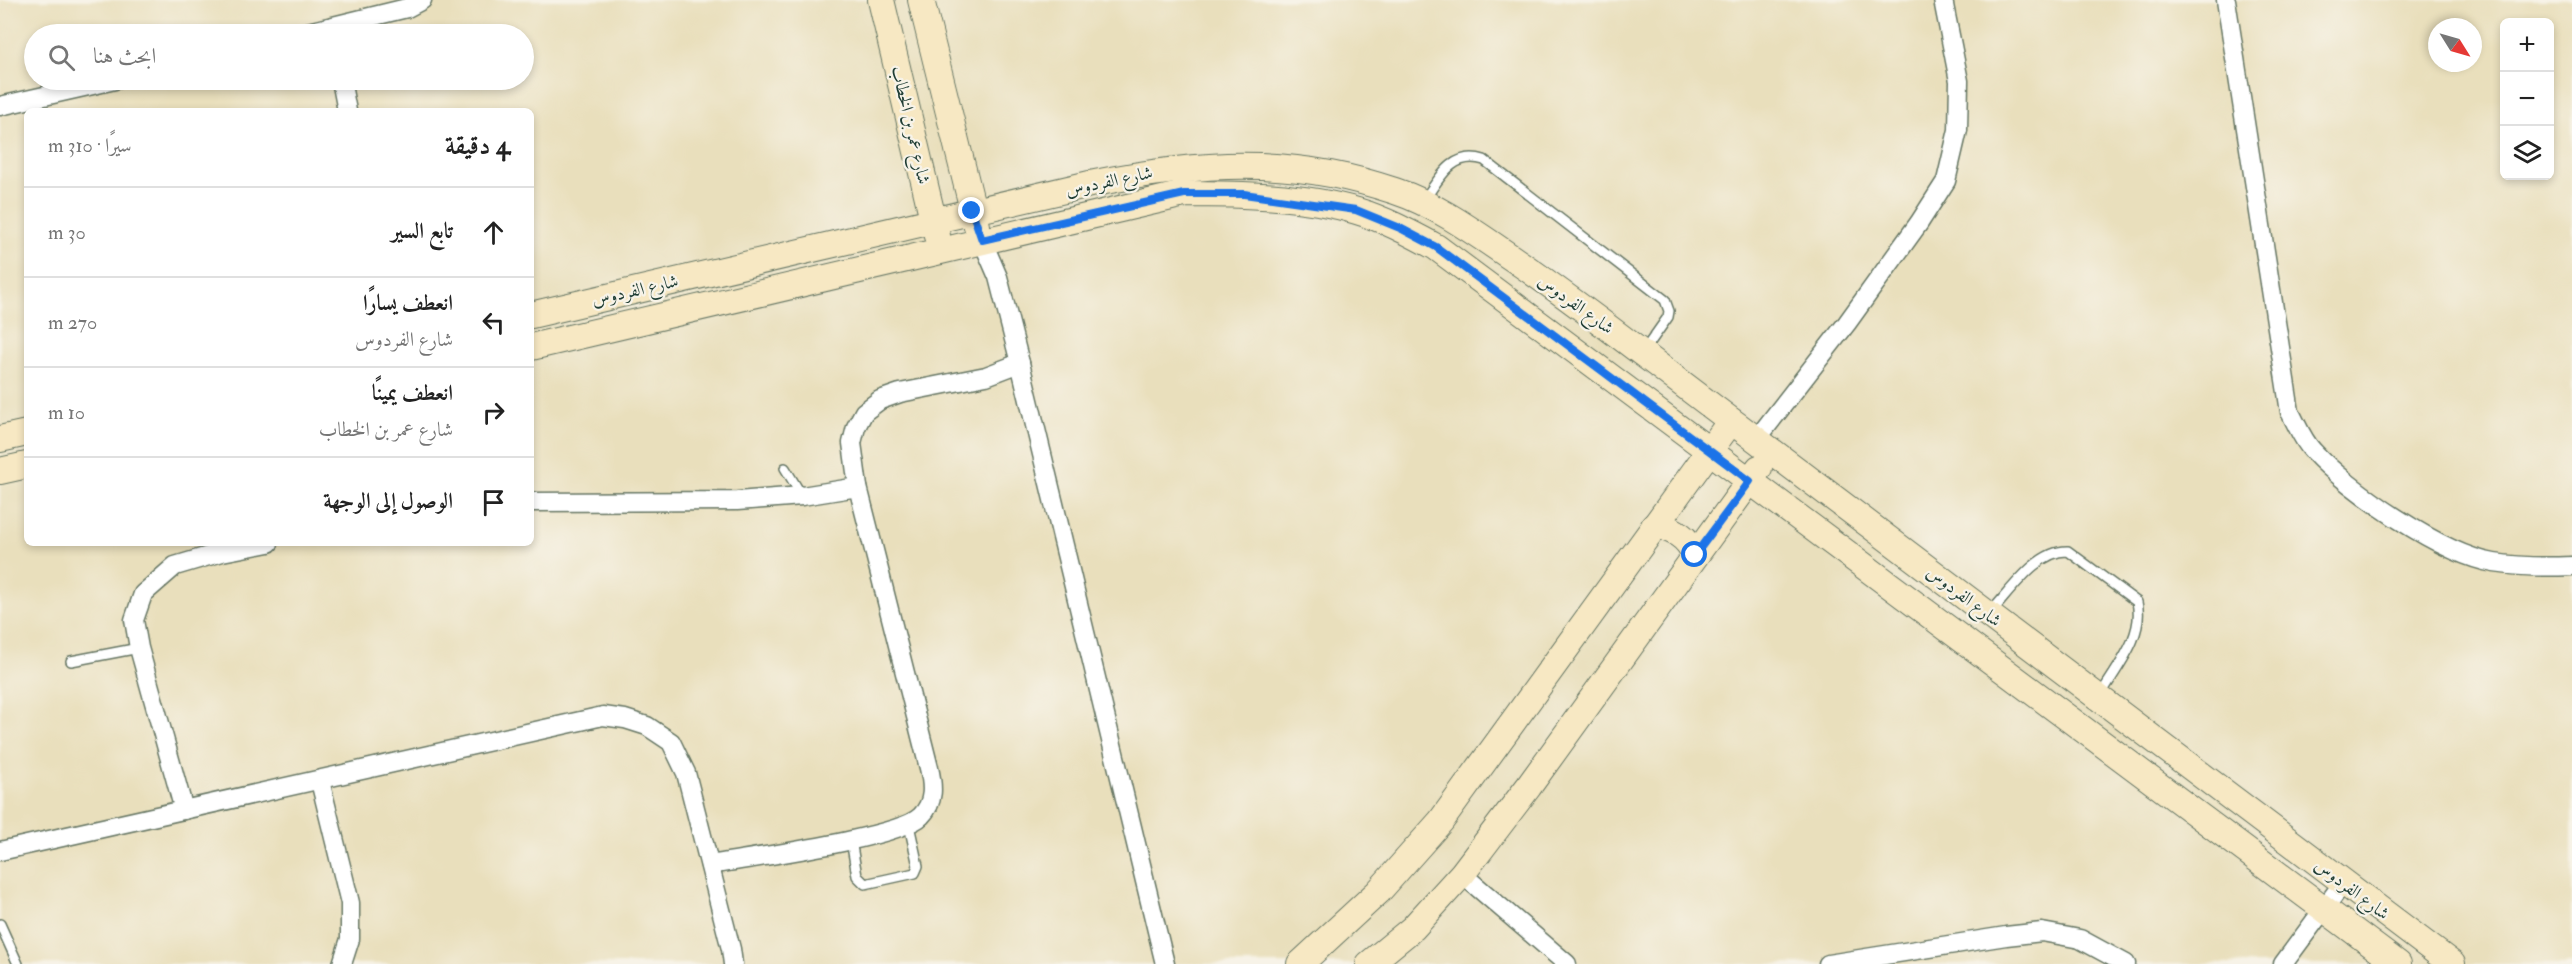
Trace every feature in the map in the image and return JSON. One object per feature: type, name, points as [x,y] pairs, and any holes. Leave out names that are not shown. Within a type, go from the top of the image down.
[{"type":"street","points":[[353,24],[407,8],[422,0]]},
{"type":"street","name":"شارع عمر بن الخطاب","points":[[881,0],[941,250]]},
{"type":"street","points":[[921,0],[972,211],[998,277],[1020,363],[1165,964]]},
{"type":"street","points":[[1369,964],[1413,928],[1462,874],[1529,786],[1750,481],[1764,445],[1946,181],[1958,130],[1959,81],[1943,0]]},
{"type":"street","points":[[2226,0],[2290,412],[2311,450],[2340,478],[2393,516],[2454,550],[2493,563],[2572,566]]},
{"type":"street","points":[[0,106],[71,90]]},
{"type":"street","points":[[343,90],[346,108]]},
{"type":"street","name":"شارع الفردوس","points":[[534,314],[972,211],[1155,171],[1248,164],[1298,168],[1343,176],[1399,192],[1482,238],[1643,353],[2452,964]]},
{"type":"street","name":"شارع الفردوس","points":[[534,346],[1184,194],[1244,194],[1356,210],[1400,228],[1436,247],[2398,964]]},
{"type":"street","points":[[585,302],[594,332]]},
{"type":"street","points":[[710,865],[851,840],[909,825],[922,816],[930,804],[933,787],[858,487],[852,443],[856,427],[864,412],[880,400],[900,393],[986,376],[1020,363]]},
{"type":"street","points":[[1658,412],[1680,382]]},
{"type":"street","points":[[1300,964],[1378,892],[1441,820],[1731,421]]},
{"type":"street","points":[[0,439],[24,434]]},
{"type":"street","points":[[0,471],[24,466]]},
{"type":"street","points":[[1791,512],[1812,482]]},
{"type":"street","points":[[534,502],[634,500],[689,503],[802,496],[858,487]]},
{"type":"street","points":[[1654,526],[1680,534],[1692,547],[1695,555]]},
{"type":"street","points":[[184,810],[139,648],[134,620],[143,594],[175,566],[222,552],[253,546]]},
{"type":"street","points":[[0,851],[603,716],[625,719],[647,726],[671,742],[686,773],[733,964]]},
{"type":"street","points":[[320,781],[350,903],[350,939],[342,964]]},
{"type":"street","points":[[1462,874],[1567,964]]},
{"type":"street","points":[[2283,964],[2343,882]]},
{"type":"street","points":[[1828,964],[2006,936],[2042,933],[2080,939],[2126,964]]},
{"type":"lane","points":[[1422,204],[1450,165],[1467,157],[1484,160],[1665,300],[1669,311],[1668,317],[1643,353]]},
{"type":"lane","points":[[785,468],[802,496]]},
{"type":"lane","points":[[1988,615],[2038,561],[2055,550],[2068,551],[2137,602],[2140,614],[2138,629],[2099,699]]},
{"type":"lane","points":[[71,661],[139,648]]},
{"type":"lane","points":[[851,840],[857,876],[865,885],[906,877],[915,873],[918,866],[909,825]]},
{"type":"lane","points":[[0,924],[18,964]]},
{"type":"route","points":[[972,211],[982,240],[1184,194],[1244,194],[1314,202],[1356,210],[1400,228],[1436,247],[1750,481],[1695,555]]}]
